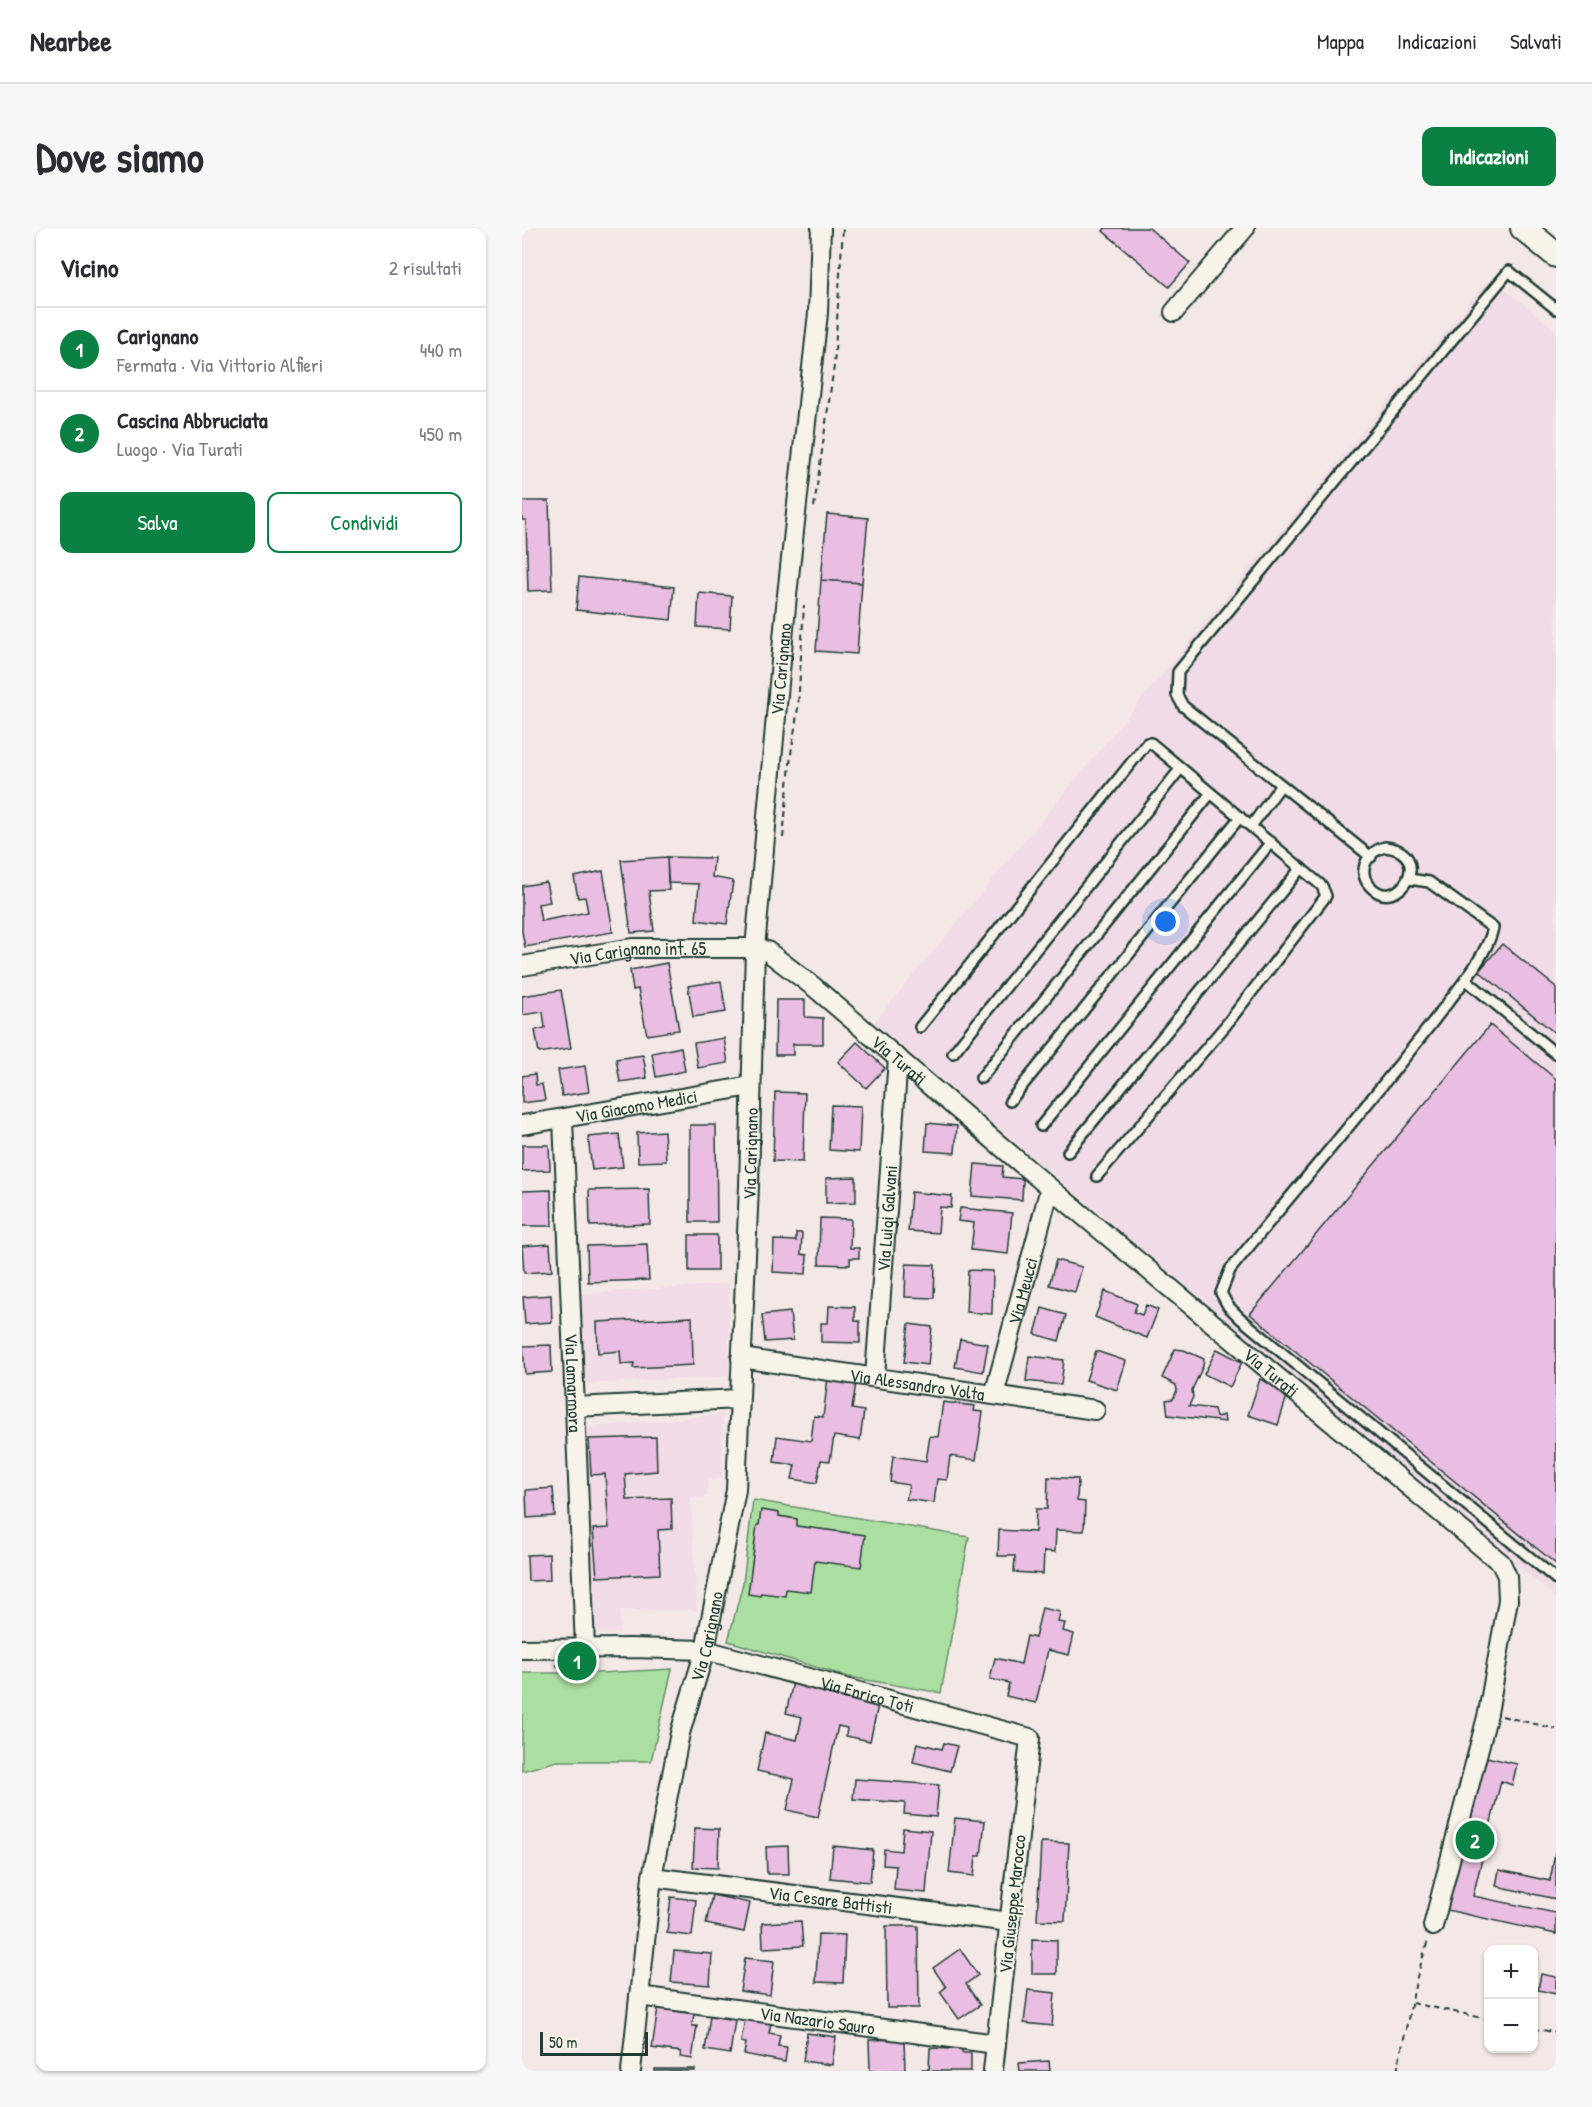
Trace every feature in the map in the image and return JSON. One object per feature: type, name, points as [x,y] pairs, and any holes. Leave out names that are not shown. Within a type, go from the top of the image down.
[{"type":"main road","points":[[1522,228],[1556,255]]},
{"type":"street","name":"Via Carignano","points":[[631,2071],[652,1877],[680,1733],[705,1650],[736,1490],[755,948],[786,607],[818,313],[821,228]]},
{"type":"street","points":[[1174,312],[1245,228]]},
{"type":"street","name":"Via Carignano int. 65","points":[[522,966],[633,948],[755,948]]},
{"type":"street","name":"Via Turati","points":[[755,948],[766,950],[777,958],[1500,1563],[1508,1576],[1508,1600],[1488,1713],[1433,1926]]},
{"type":"street","name":"Via Luigi Galvani","points":[[875,1377],[898,1058]]},
{"type":"street","name":"Via Giacomo Medici","points":[[522,1125],[751,1086]]},
{"type":"street","name":"Via Lamarmora","points":[[563,1119],[585,1648]]},
{"type":"street","name":"Via Meucci","points":[[994,1395],[1050,1188]]},
{"type":"street","name":"Via Alessandro Volta","points":[[741,1358],[1095,1410]]},
{"type":"street","points":[[575,1407],[739,1399]]},
{"type":"street","name":"Via Enrico Toti","points":[[522,1649],[705,1650],[1030,1738]]},
{"type":"street","name":"Via Giuseppe Marocco","points":[[993,2071],[1030,1738]]},
{"type":"street","name":"Via Cesare Battisti","points":[[652,1877],[1010,1922]]},
{"type":"street","name":"Via Nazario Sauro","points":[[639,1996],[996,2044]]},
{"type":"lane","points":[[1371,857],[1179,702],[1178,672],[1509,271],[1556,309]]},
{"type":"lane","points":[[920,1027],[1147,743],[1151,743],[1251,825],[1322,886],[1326,896],[1226,1025],[1097,1176]]},
{"type":"lane","points":[[952,1053],[1181,768]]},
{"type":"lane","points":[[1251,825],[1281,785]]},
{"type":"lane","points":[[981,1078],[1211,793]]},
{"type":"lane","points":[[1010,1101],[1240,817]]},
{"type":"lane","points":[[1041,1126],[1271,843]]},
{"type":"lane","points":[[1394,848],[1408,860],[1409,879],[1395,893],[1384,894],[1375,891],[1363,874],[1364,864],[1371,857],[1376,849],[1394,848]]},
{"type":"lane","points":[[1068,1152],[1301,868]]},
{"type":"lane","points":[[1409,879],[1429,882],[1493,928],[1491,938],[1465,979],[1415,1045],[1230,1270],[1221,1293],[1228,1306],[1240,1318],[1556,1579]]},
{"type":"lane","points":[[1465,979],[1556,1054]]},
{"type":"path","points":[[814,513],[834,366],[843,228]]},
{"type":"path","points":[[783,838],[798,708],[804,598]]},
{"type":"path","points":[[1488,1713],[1556,1729]]},
{"type":"path","points":[[1397,2071],[1417,1977],[1433,1926]]},
{"type":"path","points":[[1411,2002],[1484,2018]]},
{"type":"path","points":[[1538,2030],[1556,2032]]},
{"type":"shaded area","points":[[1486,283],[1498,293],[1503,287],[1556,331],[1556,1598],[874,1023]]},
{"type":"shaded area","points":[[729,1284],[729,1376],[584,1384],[579,1294]]},
{"type":"shaded area","points":[[723,1414],[722,1478],[708,1480],[707,1497],[691,1498],[697,1610],[620,1610],[620,1633],[591,1634],[584,1428]]},
{"type":"green space","points":[[753,1500],[969,1537],[941,1693],[849,1677],[728,1641],[743,1583]]},
{"type":"green space","points":[[672,1669],[651,1761],[557,1761],[522,1771],[522,1673],[599,1673]]},
{"type":"building","points":[[1105,228],[1149,228],[1190,263],[1169,287],[1103,231]]},
{"type":"building","points":[[522,501],[549,501],[552,590],[528,591],[526,520],[522,520]]},
{"type":"building","points":[[827,514],[868,518],[862,583],[821,580]]},
{"type":"building","points":[[579,577],[674,587],[671,620],[576,610]]},
{"type":"building","points":[[821,580],[862,583],[857,654],[816,651]]},
{"type":"building","points":[[699,593],[732,596],[730,629],[697,627]]},
{"type":"building","points":[[667,857],[669,890],[649,891],[654,931],[631,933],[621,860]]},
{"type":"building","points":[[667,857],[714,858],[712,877],[733,881],[727,924],[696,920],[699,884],[668,883]]},
{"type":"building","points":[[603,871],[613,932],[525,947],[522,932],[522,886],[546,882],[550,902],[538,904],[541,921],[588,912],[585,897],[578,898],[574,877]]},
{"type":"building","points":[[1502,944],[1556,987],[1556,1034],[1479,971]]},
{"type":"building","points":[[667,963],[679,1030],[647,1035],[638,989],[633,990],[630,970]]},
{"type":"building","points":[[721,981],[726,1012],[693,1017],[688,986]]},
{"type":"building","points":[[561,990],[571,1048],[539,1053],[535,1030],[545,1028],[543,1012],[522,1015],[522,996]]},
{"type":"building","points":[[776,1000],[805,1000],[805,1017],[823,1018],[823,1044],[793,1044],[793,1055],[775,1055]]},
{"type":"building","points":[[1490,1025],[1556,1079],[1556,1564],[1250,1314]]},
{"type":"building","points":[[724,1038],[728,1063],[698,1068],[694,1043]]},
{"type":"building","points":[[857,1042],[885,1068],[866,1088],[838,1062]]},
{"type":"building","points":[[681,1047],[685,1071],[656,1077],[652,1053]]},
{"type":"building","points":[[643,1055],[647,1078],[620,1082],[616,1059]]},
{"type":"building","points":[[585,1066],[589,1092],[562,1096],[558,1070]]},
{"type":"building","points":[[535,1074],[536,1085],[542,1084],[545,1100],[522,1103],[522,1076]]},
{"type":"building","points":[[775,1092],[805,1093],[803,1162],[773,1161]]},
{"type":"building","points":[[831,1105],[861,1106],[859,1152],[829,1150]]},
{"type":"building","points":[[927,1123],[957,1126],[955,1153],[925,1151]]},
{"type":"building","points":[[690,1125],[716,1125],[717,1222],[690,1222]]},
{"type":"building","points":[[664,1131],[666,1161],[638,1162],[637,1133]]},
{"type":"building","points":[[619,1134],[623,1167],[592,1170],[588,1137]]},
{"type":"building","points":[[522,1145],[549,1145],[550,1170],[522,1171]]},
{"type":"building","points":[[975,1164],[1003,1166],[1002,1177],[1023,1179],[1022,1200],[972,1196]]},
{"type":"building","points":[[856,1177],[856,1202],[826,1203],[826,1178]]},
{"type":"building","points":[[649,1189],[650,1224],[590,1226],[589,1190]]},
{"type":"building","points":[[551,1190],[552,1226],[522,1226],[522,1191]]},
{"type":"building","points":[[911,1192],[952,1196],[951,1208],[940,1207],[938,1233],[908,1231]]},
{"type":"building","points":[[960,1208],[1012,1213],[1008,1254],[971,1250],[974,1223],[958,1221]]},
{"type":"building","points":[[820,1218],[851,1219],[850,1248],[859,1248],[859,1258],[850,1258],[850,1265],[819,1264]]},
{"type":"building","points":[[796,1233],[802,1233],[801,1254],[807,1255],[806,1274],[773,1272],[774,1240],[796,1241]]},
{"type":"building","points":[[689,1235],[717,1235],[717,1271],[689,1271]]},
{"type":"building","points":[[550,1244],[552,1271],[524,1273],[522,1246]]},
{"type":"building","points":[[647,1244],[649,1280],[588,1282],[587,1246]]},
{"type":"building","points":[[1056,1260],[1082,1267],[1075,1292],[1049,1285]]},
{"type":"building","points":[[906,1264],[935,1265],[934,1298],[905,1297]]},
{"type":"building","points":[[968,1270],[993,1271],[992,1314],[966,1312]]},
{"type":"building","points":[[1105,1291],[1137,1304],[1134,1312],[1142,1315],[1146,1305],[1158,1310],[1147,1338],[1095,1317]]},
{"type":"building","points":[[551,1295],[552,1322],[525,1324],[523,1297]]},
{"type":"building","points":[[829,1306],[855,1307],[855,1321],[860,1321],[860,1343],[821,1342],[821,1323],[828,1323]]},
{"type":"building","points":[[1042,1308],[1066,1315],[1059,1341],[1035,1334]]},
{"type":"building","points":[[790,1312],[793,1340],[765,1342],[762,1315]]},
{"type":"building","points":[[692,1317],[693,1365],[633,1368],[634,1363],[621,1364],[620,1351],[598,1353],[597,1322]]},
{"type":"building","points":[[909,1324],[932,1327],[928,1365],[904,1362]]},
{"type":"building","points":[[960,1339],[988,1344],[983,1372],[955,1367]]},
{"type":"building","points":[[551,1345],[552,1372],[525,1374],[523,1346]]},
{"type":"building","points":[[1175,1349],[1184,1350],[1204,1359],[1192,1390],[1193,1397],[1189,1406],[1214,1409],[1216,1417],[1224,1415],[1225,1422],[1168,1415],[1166,1400],[1173,1399],[1177,1390],[1176,1385],[1162,1378]]},
{"type":"building","points":[[1217,1349],[1242,1362],[1230,1387],[1204,1374]]},
{"type":"building","points":[[1096,1351],[1126,1361],[1117,1390],[1086,1380]]},
{"type":"building","points":[[1029,1356],[1064,1360],[1061,1385],[1026,1381]]},
{"type":"building","points":[[828,1378],[856,1383],[852,1409],[864,1411],[860,1440],[834,1436],[830,1461],[821,1460],[817,1483],[792,1479],[795,1465],[774,1462],[777,1436],[811,1441],[814,1416],[823,1417]]},
{"type":"building","points":[[1260,1379],[1288,1393],[1278,1425],[1248,1415]]},
{"type":"building","points":[[943,1402],[975,1406],[974,1411],[983,1412],[976,1460],[950,1456],[947,1480],[937,1479],[934,1503],[906,1499],[909,1485],[890,1482],[893,1456],[926,1461],[930,1436],[938,1437]]},
{"type":"building","points":[[656,1437],[657,1471],[625,1474],[627,1500],[671,1498],[672,1529],[658,1530],[660,1574],[597,1577],[593,1529],[609,1528],[605,1474],[591,1475],[589,1439]]},
{"type":"building","points":[[1048,1477],[1078,1479],[1077,1501],[1085,1502],[1084,1531],[1056,1530],[1055,1552],[1044,1551],[1043,1574],[1014,1572],[1015,1556],[998,1556],[999,1530],[1035,1532],[1036,1509],[1047,1509]]},
{"type":"building","points":[[553,1488],[555,1516],[527,1518],[526,1490]]},
{"type":"building","points":[[761,1510],[797,1519],[797,1526],[865,1535],[861,1567],[815,1561],[811,1592],[786,1589],[785,1596],[748,1594]]},
{"type":"building","points":[[549,1554],[550,1580],[528,1581],[527,1555]]},
{"type":"building","points":[[1042,1608],[1060,1612],[1058,1622],[1065,1623],[1063,1631],[1074,1634],[1069,1655],[1048,1650],[1036,1703],[1006,1696],[1009,1683],[990,1679],[995,1658],[1021,1664],[1027,1636],[1035,1638]]},
{"type":"building","points":[[793,1682],[879,1701],[870,1741],[846,1736],[847,1728],[838,1726],[818,1817],[787,1810],[794,1779],[757,1771],[765,1733],[797,1740],[802,1717],[786,1713]]},
{"type":"building","points":[[917,1743],[942,1749],[944,1743],[957,1746],[950,1771],[913,1762]]},
{"type":"building","points":[[1482,1756],[1517,1764],[1512,1785],[1501,1781],[1473,1896],[1556,1913],[1556,1934],[1447,1910]]},
{"type":"building","points":[[855,1779],[939,1785],[936,1817],[904,1814],[905,1803],[853,1799]]},
{"type":"building","points":[[955,1818],[985,1821],[981,1856],[976,1856],[974,1876],[949,1873]]},
{"type":"building","points":[[695,1828],[719,1829],[718,1868],[693,1867]]},
{"type":"building","points":[[903,1828],[931,1831],[926,1893],[894,1890],[896,1866],[883,1865],[884,1849],[901,1851]]},
{"type":"building","points":[[1041,1842],[1069,1843],[1065,1921],[1037,1920]]},
{"type":"building","points":[[788,1846],[789,1874],[767,1874],[766,1847]]},
{"type":"building","points":[[833,1846],[873,1850],[870,1882],[830,1878]]},
{"type":"building","points":[[1556,1848],[1556,1899],[1496,1886],[1499,1870],[1550,1881]]},
{"type":"building","points":[[712,1895],[750,1903],[744,1932],[706,1924]]},
{"type":"building","points":[[671,1897],[696,1900],[692,1936],[667,1933]]},
{"type":"building","points":[[801,1921],[803,1946],[763,1948],[762,1923]]},
{"type":"building","points":[[886,1926],[918,1926],[919,2008],[887,2008]]},
{"type":"building","points":[[818,1934],[845,1935],[843,1983],[816,1982]]},
{"type":"building","points":[[1032,1939],[1057,1940],[1057,1974],[1032,1974]]},
{"type":"building","points":[[960,1949],[978,1975],[966,1984],[980,2005],[959,2019],[940,1992],[946,1987],[933,1968]]},
{"type":"building","points":[[674,1951],[712,1954],[710,1985],[671,1982]]},
{"type":"building","points":[[745,1958],[774,1961],[770,1995],[740,1991]]},
{"type":"building","points":[[1541,1974],[1556,1977],[1556,1994],[1538,1990]]},
{"type":"building","points":[[1028,1990],[1055,1993],[1052,2026],[1024,2023]]},
{"type":"building","points":[[658,2008],[694,2014],[692,2026],[697,2026],[692,2059],[680,2057],[681,2052],[652,2048]]},
{"type":"building","points":[[710,2016],[735,2020],[730,2054],[705,2050]]},
{"type":"building","points":[[745,2018],[771,2023],[769,2033],[780,2035],[778,2046],[787,2047],[785,2062],[744,2054],[746,2043],[741,2042]]},
{"type":"building","points":[[807,2033],[836,2037],[832,2065],[803,2061]]},
{"type":"building","points":[[904,2039],[905,2070],[870,2071],[869,2040]]},
{"type":"building","points":[[954,2043],[962,2043],[962,2053],[971,2053],[971,2071],[922,2071],[922,2069],[929,2069],[930,2048],[953,2049]]},
{"type":"building","points":[[1049,2061],[1050,2071],[1020,2071],[1019,2063]]},
{"type":"building","points":[[655,2069],[695,2069],[695,2071],[655,2071]]},
{"type":"place","name":"Carignano","points":[[577,1661]]},
{"type":"place","name":"Cascina Abbruciata","points":[[1475,1840]]}]
